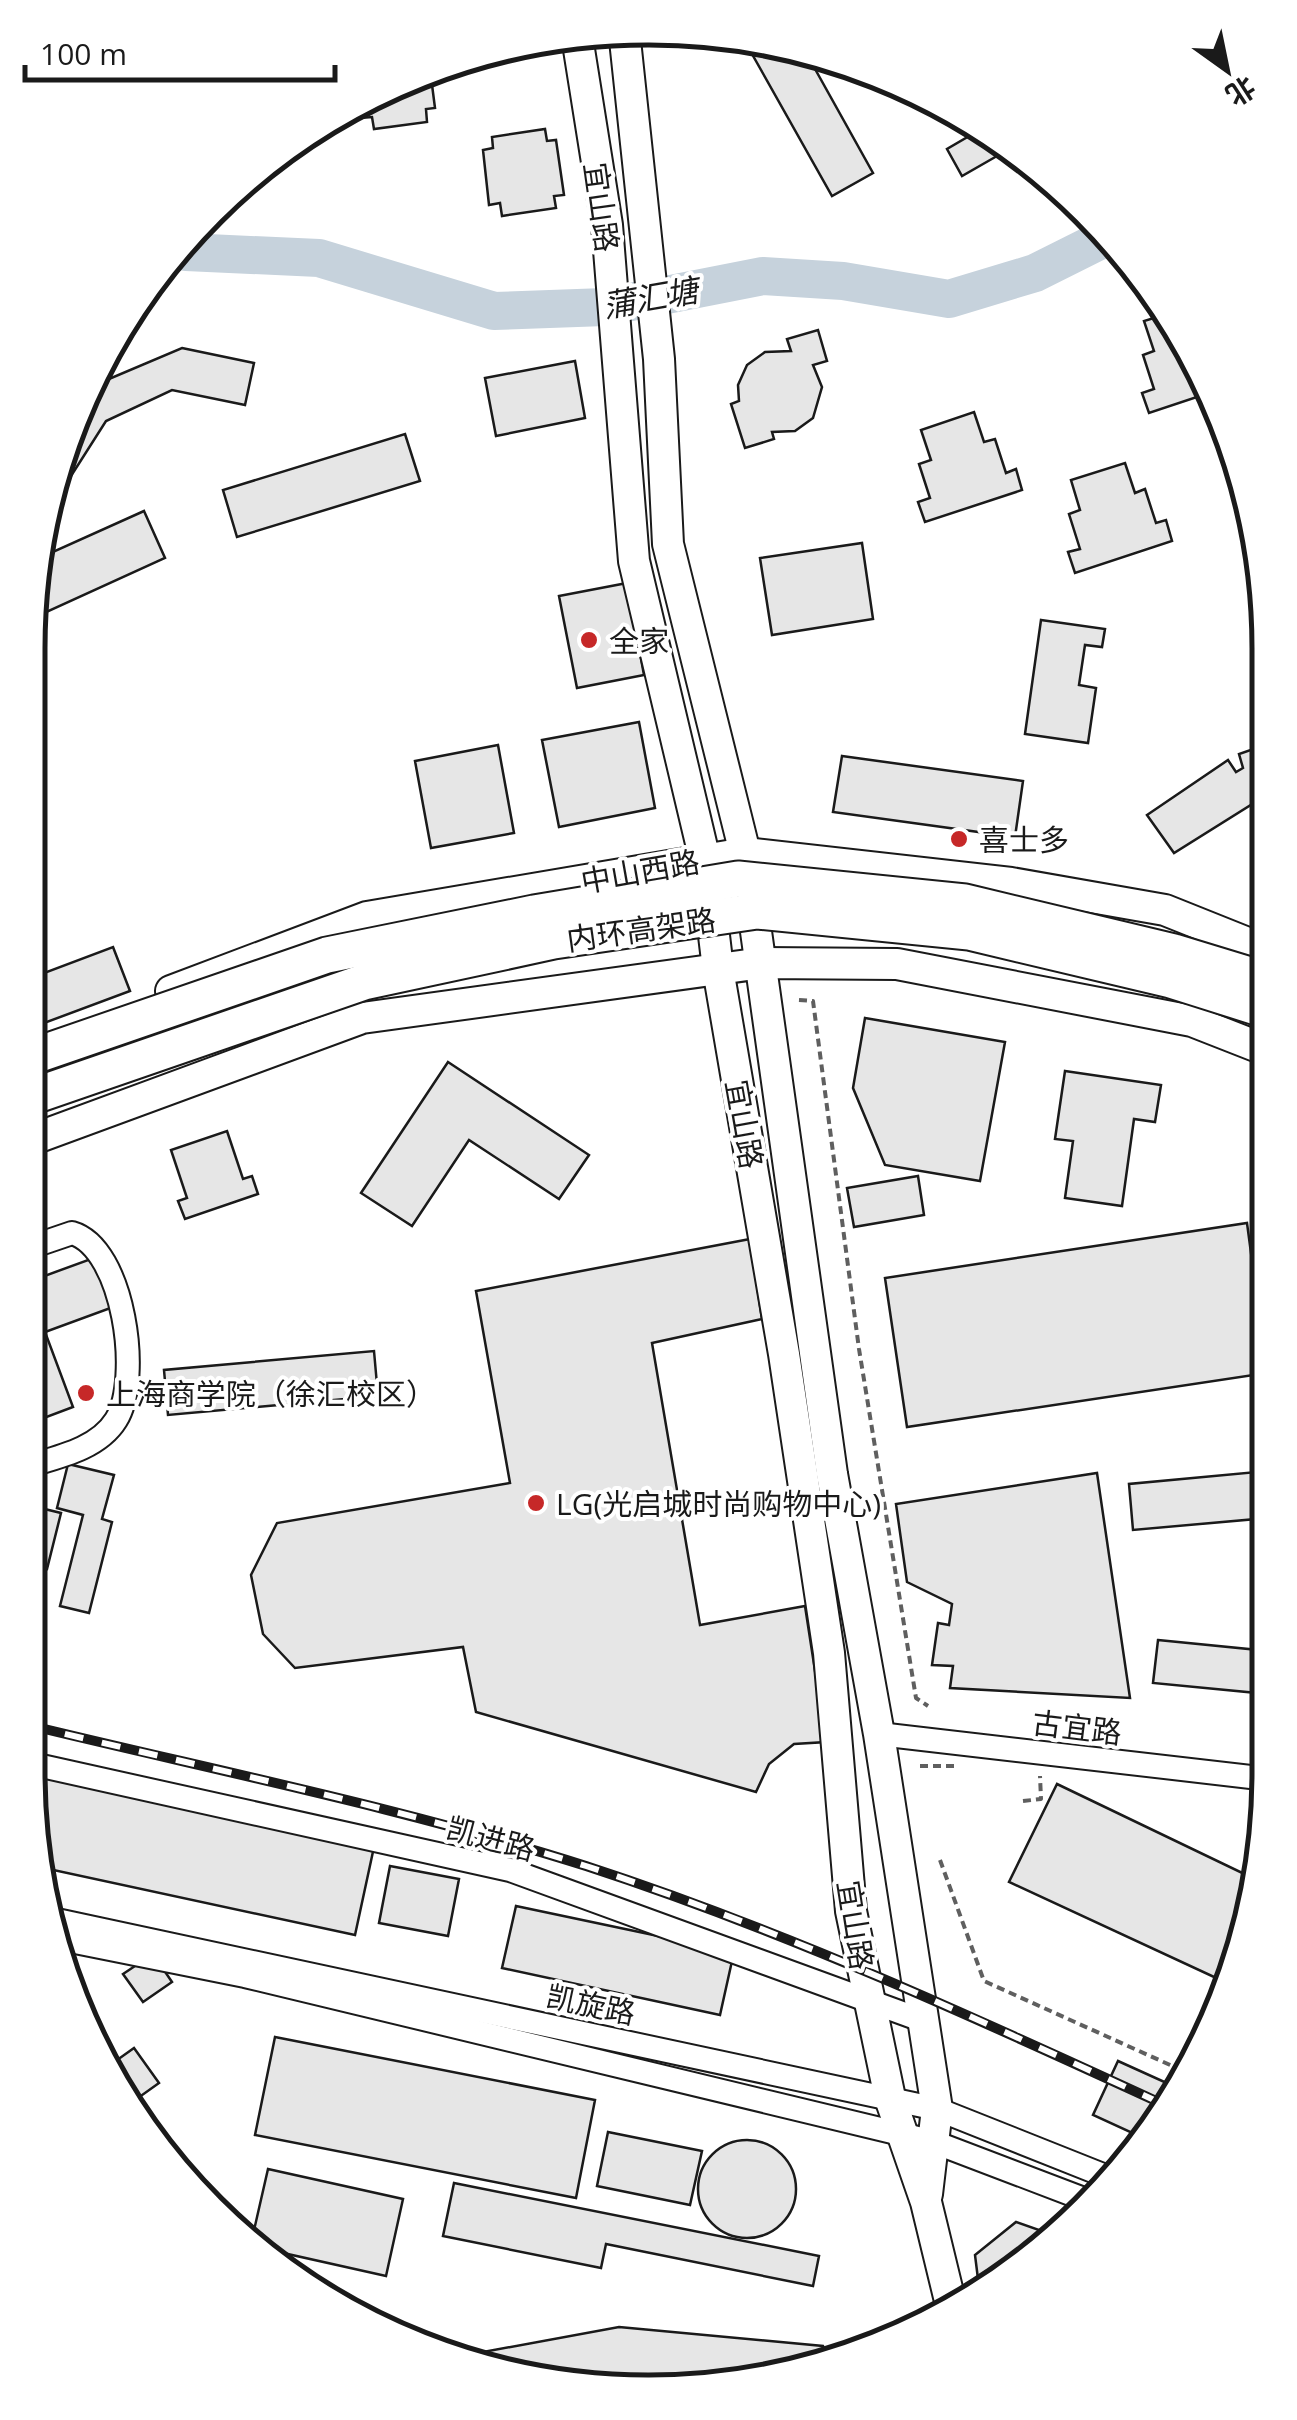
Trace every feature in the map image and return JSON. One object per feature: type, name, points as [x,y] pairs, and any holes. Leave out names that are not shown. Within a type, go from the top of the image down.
[{"type":"highway","name":"内环高架路","points":[[45,1052],[327,955],[534,912],[738,879],[965,902],[1174,952],[1252,976]]},
{"type":"highway","name":"内环高架路","points":[[45,1092],[364,982],[554,942],[758,912],[969,932],[1171,980],[1252,1006]]},
{"type":"main road","name":"宜山路","points":[[626,46],[659,359],[668,544],[745,853],[832,1474],[879,1734],[937,2108],[926,2202]]},
{"type":"main road","name":"宜山路","points":[[579,49],[607,225],[634,561],[704,860],[718,969],[830,1654],[851,1911],[890,2098],[926,2202],[949,2294]]},
{"type":"main road","name":"中山西路","points":[[45,1040],[368,916],[745,853],[1011,883],[1165,910],[1252,944]]},
{"type":"main road","points":[[45,1135],[362,1018],[762,963],[897,964],[1192,1021],[1252,1045]]},
{"type":"street","points":[[45,1242],[72,1233],[100,1249],[120,1295],[125,1400],[115,1422],[98,1440],[45,1460]]},
{"type":"street","name":"古宜路","points":[[879,1734],[1252,1777]]},
{"type":"street","name":"凯进路","points":[[45,1767],[510,1870],[924,2021]]},
{"type":"street","name":"凯旋路","points":[[65,1922],[937,2108],[1098,2173]]},
{"type":"street","name":"凯旋路","points":[[70,1941],[245,1976],[934,2142],[1077,2196]]},
{"type":"path","points":[[798,1000],[812,1001],[859,1349],[906,1640],[916,1698],[928,1706]]},
{"type":"path","points":[[920,1766],[972,1766]]},
{"type":"path","points":[[1023,1773],[1040,1776],[1042,1799],[1023,1801]]},
{"type":"path","points":[[940,1860],[984,1981],[1174,2067]]},
{"type":"building","points":[[752,55],[815,69],[873,173],[832,196]]},
{"type":"building","points":[[432,86],[435,108],[426,109],[427,122],[374,129],[372,117],[362,118]]},
{"type":"building","points":[[545,129],[547,141],[556,140],[564,195],[554,196],[556,208],[502,216],[500,203],[489,205],[483,150],[493,148],[492,137]]},
{"type":"building","points":[[968,137],[997,156],[962,176],[947,149]]},
{"type":"building","points":[[1153,318],[1197,397],[1149,413],[1142,393],[1154,389],[1143,355],[1154,351],[1144,321]]},
{"type":"building","points":[[818,330],[827,361],[813,365],[822,387],[813,418],[795,431],[772,432],[774,439],[745,448],[731,404],[739,401],[738,385],[747,365],[765,352],[791,351],[787,339]]},
{"type":"building","points":[[182,348],[254,363],[245,405],[172,390],[106,421],[71,477],[109,379]]},
{"type":"building","points":[[575,361],[585,418],[496,436],[485,378]]},
{"type":"building","points":[[974,412],[984,442],[995,439],[1006,473],[1016,469],[1022,490],[925,522],[918,502],[930,498],[919,464],[931,460],[921,430]]},
{"type":"building","points":[[405,434],[420,481],[237,537],[223,490]]},
{"type":"building","points":[[1125,463],[1135,493],[1145,489],[1156,523],[1166,520],[1172,541],[1075,573],[1068,552],[1080,549],[1069,514],[1080,510],[1071,480]]},
{"type":"building","points":[[144,511],[165,558],[46,612],[53,552]]},
{"type":"building","points":[[862,543],[873,619],[772,635],[760,558]]},
{"type":"building","points":[[627,583],[644,675],[577,688],[559,596]]},
{"type":"building","points":[[1041,620],[1105,629],[1102,647],[1085,645],[1079,685],[1096,688],[1088,743],[1025,734]]},
{"type":"building","points":[[639,722],[655,808],[559,827],[542,740]]},
{"type":"building","points":[[498,745],[514,833],[431,848],[415,761]]},
{"type":"building","points":[[1252,750],[1252,804],[1174,853],[1147,815],[1228,760],[1236,772],[1243,768],[1239,754]]},
{"type":"building","points":[[842,756],[1023,781],[1015,837],[833,812]]},
{"type":"building","points":[[113,947],[130,991],[45,1023],[45,973]]},
{"type":"building","points":[[865,1018],[1005,1042],[980,1181],[885,1165],[853,1088]]},
{"type":"building","points":[[448,1062],[589,1155],[559,1199],[469,1140],[412,1226],[361,1193]]},
{"type":"building","points":[[1065,1071],[1161,1085],[1155,1122],[1134,1119],[1122,1206],[1065,1198],[1073,1141],[1055,1139]]},
{"type":"building","points":[[227,1131],[243,1179],[252,1176],[258,1194],[185,1219],[178,1201],[187,1198],[171,1150]]},
{"type":"building","points":[[918,1176],[924,1215],[854,1227],[847,1188]]},
{"type":"building","points":[[1247,1223],[1252,1260],[1252,1375],[907,1427],[885,1278]]},
{"type":"building","name":"LG(光启城时尚购物中心)","points":[[750,1239],[762,1319],[652,1343],[700,1625],[805,1606],[826,1742],[794,1744],[769,1764],[756,1792],[476,1712],[463,1647],[295,1668],[263,1634],[251,1575],[277,1523],[510,1483],[476,1291]]},
{"type":"building","points":[[99,1256],[116,1306],[45,1332],[45,1276]]},
{"type":"building","points":[[45,1332],[73,1407],[45,1418]]},
{"type":"building","points":[[374,1351],[378,1396],[168,1415],[164,1370]]},
{"type":"building","points":[[68,1464],[114,1475],[102,1519],[112,1522],[89,1613],[60,1606],[83,1515],[57,1508]]},
{"type":"building","points":[[1252,1472],[1252,1519],[1133,1530],[1129,1484]]},
{"type":"building","points":[[1097,1473],[1130,1698],[950,1688],[953,1666],[932,1665],[938,1623],[949,1625],[952,1604],[907,1582],[896,1504]]},
{"type":"building","points":[[45,1509],[61,1513],[45,1569]]},
{"type":"building","points":[[1158,1640],[1252,1649],[1252,1692],[1153,1683]]},
{"type":"building","points":[[45,1777],[374,1847],[355,1935],[54,1870]]},
{"type":"building","points":[[1057,1784],[1243,1873],[1215,1978],[1009,1882]]},
{"type":"building","points":[[390,1866],[459,1879],[448,1936],[379,1923]]},
{"type":"building","points":[[516,1906],[734,1952],[720,2015],[502,1968]]},
{"type":"building","points":[[153,1954],[172,1982],[143,2002],[123,1974]]},
{"type":"building","points":[[275,2037],[595,2100],[576,2198],[255,2135]]},
{"type":"building","points":[[134,2048],[159,2083],[140,2096],[118,2059]]},
{"type":"building","points":[[1118,2061],[1165,2082],[1132,2133],[1093,2115]]},
{"type":"building","points":[[608,2132],[702,2151],[690,2205],[597,2186]]},
{"type":"building","points":[[747,2140],[766,2144],[782,2154],[792,2170],[796,2189],[792,2208],[782,2224],[766,2234],[747,2238],[728,2234],[712,2224],[702,2208],[698,2189],[702,2170],[712,2154],[728,2144]]},
{"type":"building","points":[[268,2169],[403,2199],[386,2276],[286,2254],[255,2228]]},
{"type":"building","points":[[454,2183],[819,2256],[813,2286],[606,2244],[601,2268],[443,2236]]},
{"type":"building","points":[[1016,2222],[1040,2230],[978,2277],[975,2255]]},
{"type":"building","points":[[619,2327],[824,2348],[727,2370],[648,2375],[570,2370],[484,2352]]},
{"type":"waterway","name":"蒲汇塘","points":[[194,252],[319,258],[494,311],[605,307],[763,276],[843,281],[949,299],[1035,273],[1095,243]]},
{"type":"railway","points":[[45,1729],[378,1808],[517,1845],[661,1891],[807,1947],[1154,2100]]},
{"type":"place","name":"全家","points":[[589,640]]},
{"type":"place","name":"喜士多","points":[[959,839]]},
{"type":"place","name":"上海商学院（徐汇校区）","points":[[86,1393]]},
{"type":"place","name":"LG(光启城时尚购物中心)","points":[[536,1503]]}]
